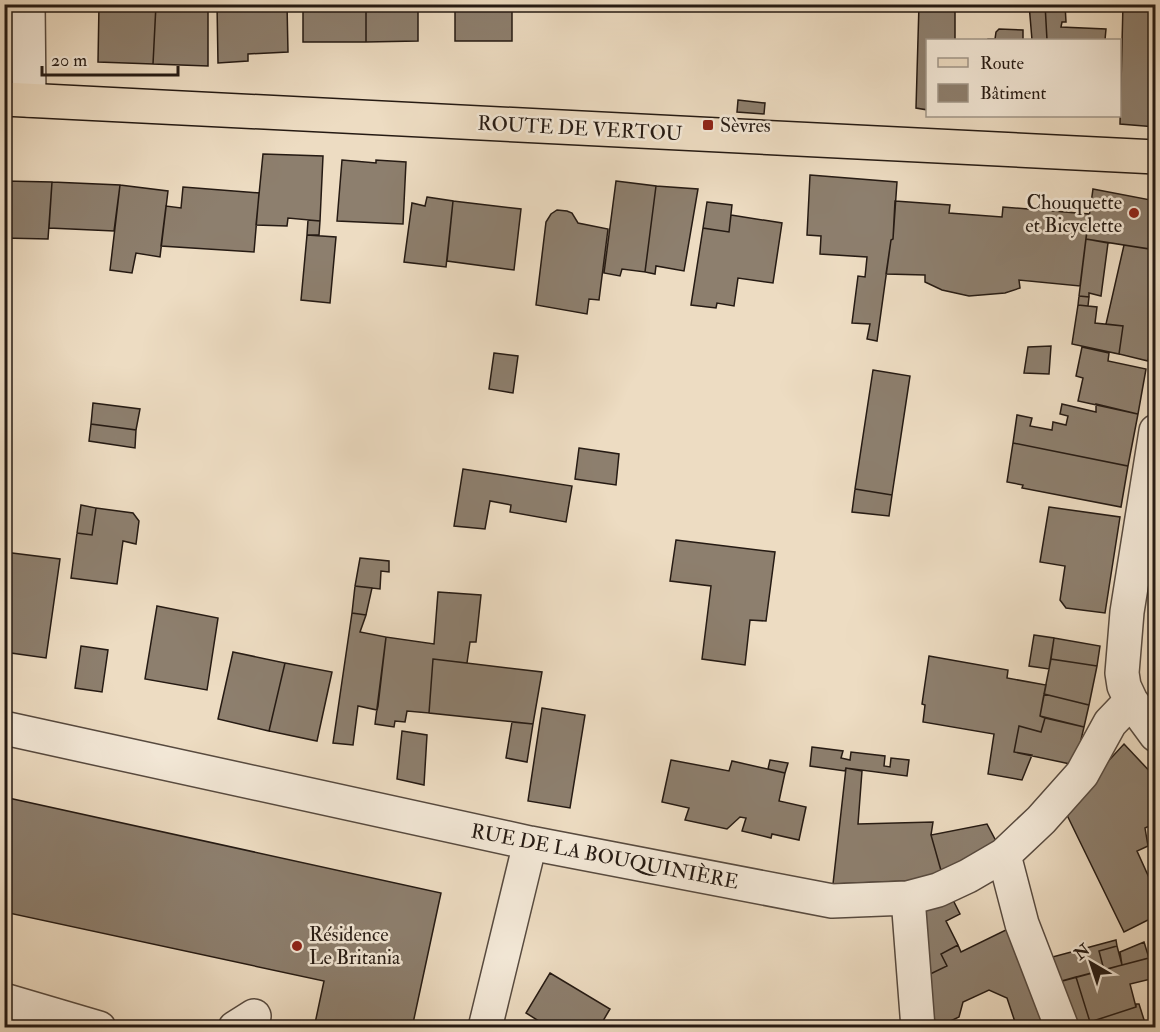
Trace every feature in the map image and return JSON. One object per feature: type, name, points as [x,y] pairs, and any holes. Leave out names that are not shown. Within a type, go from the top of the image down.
[{"type":"main road","name":"ROUTE DE VERTOU","points":[[17,100],[1155,156]]},
{"type":"street","points":[[17,100],[28,4]]},
{"type":"street","points":[[1155,431],[1123,649],[1123,679],[1131,702],[1155,735]]},
{"type":"street","name":"RUE DE LA BOUQUINIÈRE","points":[[4,728],[530,843],[832,901],[908,898],[938,890],[1004,855],[1041,820],[1082,774],[1110,723],[1131,702]]},
{"type":"street","points":[[485,1028],[530,843]]},
{"type":"street","points":[[1004,855],[1022,924],[1062,1028]]},
{"type":"street","points":[[908,898],[918,1028]]},
{"type":"street","points":[[4,1000],[99,1028]]},
{"type":"building","points":[[99,4],[156,4],[153,64],[98,62]]},
{"type":"building","points":[[217,4],[287,4],[288,52],[248,54],[248,61],[218,63]]},
{"type":"building","points":[[303,4],[366,4],[366,42],[303,42]]},
{"type":"building","points":[[366,4],[418,4],[418,41],[366,42]]},
{"type":"building","points":[[455,4],[512,4],[512,41],[455,41]]},
{"type":"building","points":[[919,4],[955,4],[955,39],[926,39],[926,110],[916,108]]},
{"type":"building","points":[[1029,4],[1045,4],[1047,39],[1032,39]]},
{"type":"building","points":[[1045,4],[1065,4],[1066,22],[1062,22],[1061,27],[1106,29],[1105,39],[1047,39]]},
{"type":"building","points":[[1123,4],[1156,4],[1156,127],[1120,124]]},
{"type":"building","points":[[156,5],[208,6],[208,66],[153,64]]},
{"type":"building","points":[[999,29],[1023,30],[1023,39],[995,39]]},
{"type":"building","points":[[738,100],[765,103],[764,114],[737,112]]},
{"type":"building","points":[[263,154],[323,156],[320,221],[288,218],[287,226],[256,225]]},
{"type":"building","points":[[342,160],[376,163],[376,160],[406,162],[403,224],[337,221]]},
{"type":"building","points":[[810,175],[897,182],[893,239],[891,240],[877,341],[867,339],[870,324],[852,323],[858,276],[865,277],[867,257],[820,254],[821,236],[807,235]]},
{"type":"building","points":[[4,181],[52,182],[48,239],[4,238]]},
{"type":"building","points":[[616,181],[656,186],[645,272],[622,269],[620,276],[604,273]]},
{"type":"building","points":[[52,182],[120,185],[114,231],[49,228]]},
{"type":"building","points":[[120,185],[168,191],[160,257],[136,253],[132,273],[110,270]]},
{"type":"building","points":[[656,186],[698,189],[684,271],[656,266],[655,274],[645,272]]},
{"type":"building","points":[[183,187],[259,193],[254,252],[161,246],[166,206],[181,208]]},
{"type":"building","points":[[1093,189],[1156,201],[1156,250],[1086,239]]},
{"type":"building","points":[[427,197],[453,201],[446,267],[404,262],[412,203],[425,206]]},
{"type":"building","points":[[453,201],[521,209],[514,270],[447,261]]},
{"type":"building","points":[[895,201],[950,205],[949,213],[1002,217],[1003,207],[1089,214],[1080,286],[1019,280],[1020,288],[1005,293],[969,296],[942,290],[925,282],[925,275],[886,274],[893,239]]},
{"type":"building","points":[[707,202],[732,205],[729,232],[703,228]]},
{"type":"building","points":[[557,210],[572,213],[578,223],[608,229],[599,300],[589,299],[587,314],[536,305],[546,222]]},
{"type":"building","points":[[731,215],[782,223],[773,283],[738,278],[734,306],[717,303],[716,308],[691,305],[703,228],[729,232]]},
{"type":"building","points":[[308,220],[320,221],[319,235],[307,235]]},
{"type":"building","points":[[307,235],[336,237],[330,303],[301,300]]},
{"type":"building","points":[[1086,239],[1108,243],[1101,296],[1089,293],[1089,297],[1079,296]]},
{"type":"building","points":[[1124,245],[1156,250],[1156,322],[1148,361],[1119,354],[1123,326],[1106,324]]},
{"type":"building","points":[[1079,296],[1089,297],[1088,306],[1078,305]]},
{"type":"building","points":[[1078,305],[1097,307],[1095,323],[1123,326],[1119,354],[1072,344]]},
{"type":"building","points":[[1051,346],[1049,374],[1024,373],[1028,347]]},
{"type":"building","points":[[1082,347],[1109,353],[1108,361],[1146,369],[1138,414],[1078,401],[1083,378],[1076,376]]},
{"type":"building","points":[[494,353],[518,356],[513,393],[489,389]]},
{"type":"building","points":[[873,370],[910,376],[892,495],[855,489]]},
{"type":"building","points":[[93,403],[140,409],[136,430],[91,424]]},
{"type":"building","points":[[1062,404],[1096,412],[1096,404],[1138,414],[1128,466],[1013,443],[1017,415],[1032,418],[1030,426],[1052,430],[1053,422],[1066,425],[1068,416],[1060,414]]},
{"type":"building","points":[[91,424],[136,430],[135,448],[89,441]]},
{"type":"building","points":[[1013,443],[1128,466],[1121,507],[1022,488],[1023,485],[1007,482]]},
{"type":"building","points":[[579,448],[619,454],[616,485],[575,479]]},
{"type":"building","points":[[463,469],[572,486],[566,522],[510,512],[511,505],[490,501],[485,529],[454,526]]},
{"type":"building","points":[[855,489],[892,495],[889,516],[852,512]]},
{"type":"building","points":[[81,505],[96,508],[92,535],[77,533]]},
{"type":"building","points":[[1049,507],[1120,517],[1105,613],[1066,608],[1060,600],[1065,566],[1040,562]]},
{"type":"building","points":[[96,508],[133,513],[139,521],[136,544],[123,541],[117,584],[71,578],[77,533],[92,535]]},
{"type":"building","points":[[676,540],[775,552],[766,621],[750,620],[745,665],[702,659],[711,586],[670,581]]},
{"type":"building","points":[[4,552],[60,559],[46,658],[4,652]]},
{"type":"building","points":[[360,558],[389,561],[389,572],[381,571],[380,589],[355,586]]},
{"type":"building","points":[[355,586],[372,588],[366,615],[352,613]]},
{"type":"building","points":[[438,592],[481,595],[476,642],[470,642],[467,663],[433,659],[429,713],[407,711],[405,722],[395,721],[394,727],[375,724],[386,637],[434,644]]},
{"type":"building","points":[[157,606],[218,618],[207,690],[145,679]]},
{"type":"building","points":[[352,613],[366,615],[360,632],[386,637],[377,710],[358,706],[353,745],[333,743]]},
{"type":"building","points":[[1034,635],[1054,638],[1049,669],[1029,666]]},
{"type":"building","points":[[1054,638],[1100,646],[1097,666],[1051,659]]},
{"type":"building","points":[[81,646],[108,650],[102,692],[75,688]]},
{"type":"building","points":[[233,652],[285,663],[269,731],[218,719]]},
{"type":"building","points":[[929,656],[1008,670],[1007,678],[1046,685],[1040,716],[1045,718],[1041,732],[1019,726],[1014,752],[1032,755],[1022,780],[988,774],[994,734],[923,722],[925,705],[922,704]]},
{"type":"building","points":[[433,659],[542,672],[533,724],[429,713]]},
{"type":"building","points":[[1051,659],[1097,666],[1089,705],[1044,694]]},
{"type":"building","points":[[285,663],[332,672],[317,741],[269,731]]},
{"type":"building","points":[[1044,694],[1089,705],[1084,727],[1040,716]]},
{"type":"building","points":[[542,708],[585,715],[570,808],[528,801]]},
{"type":"building","points":[[1045,718],[1084,727],[1075,765],[1014,752],[1019,726],[1041,732]]},
{"type":"building","points":[[512,722],[533,724],[527,762],[506,758]]},
{"type":"building","points":[[402,731],[427,735],[424,785],[397,779]]},
{"type":"building","points":[[1124,744],[1156,778],[1156,823],[1145,828],[1148,846],[1137,851],[1156,893],[1156,916],[1124,932],[1064,809]]},
{"type":"building","points":[[812,747],[843,751],[841,758],[850,760],[851,752],[885,756],[884,766],[890,767],[891,758],[909,760],[907,776],[810,766]]},
{"type":"building","points":[[671,760],[729,771],[732,761],[785,773],[779,801],[806,807],[799,840],[772,834],[771,838],[742,831],[746,818],[740,817],[727,829],[685,820],[689,808],[662,802]]},
{"type":"building","points":[[770,760],[788,763],[785,773],[768,769]]},
{"type":"building","points":[[846,768],[862,771],[858,824],[933,822],[931,835],[942,874],[907,881],[833,884]]},
{"type":"building","name":"Résidence Le Britania","points":[[4,797],[441,893],[412,1028],[314,1028],[324,981],[4,912]]},
{"type":"building","points":[[987,824],[997,843],[942,874],[931,835]]},
{"type":"building","points":[[951,896],[960,914],[946,921],[958,945],[941,954],[947,966],[924,977],[921,910]]},
{"type":"building","points":[[1016,925],[1049,1021],[1029,1028],[1017,1028],[1007,998],[989,990],[963,1002],[959,1017],[936,1028],[927,1028],[924,977],[947,966],[941,954],[958,945],[961,952]]},
{"type":"building","points":[[1116,940],[1117,946],[1099,951],[1104,970],[1051,984],[1045,959]]},
{"type":"building","points":[[1144,942],[1149,958],[1122,965],[1120,952]]},
{"type":"building","points":[[1117,946],[1122,965],[1104,970],[1099,951]]},
{"type":"building","points":[[1149,958],[1155,978],[1130,984],[1136,1007],[1090,1022],[1076,977]]},
{"type":"building","points":[[550,973],[610,1009],[600,1026],[603,1028],[550,1028],[526,1013]]},
{"type":"building","points":[[1076,977],[1090,1022],[1082,1028],[1068,1028],[1051,984]]},
{"type":"building","points":[[1136,1004],[1139,1004],[1146,1026],[1141,1028],[1088,1028],[1087,1025],[1090,1022],[1136,1007]]},
{"type":"place","name":"Sèvres","points":[[708,125]]},
{"type":"place","name":"Chouquette et Bicyclette","points":[[1134,213]]},
{"type":"place","name":"Résidence Le Britania","points":[[297,946]]}]
